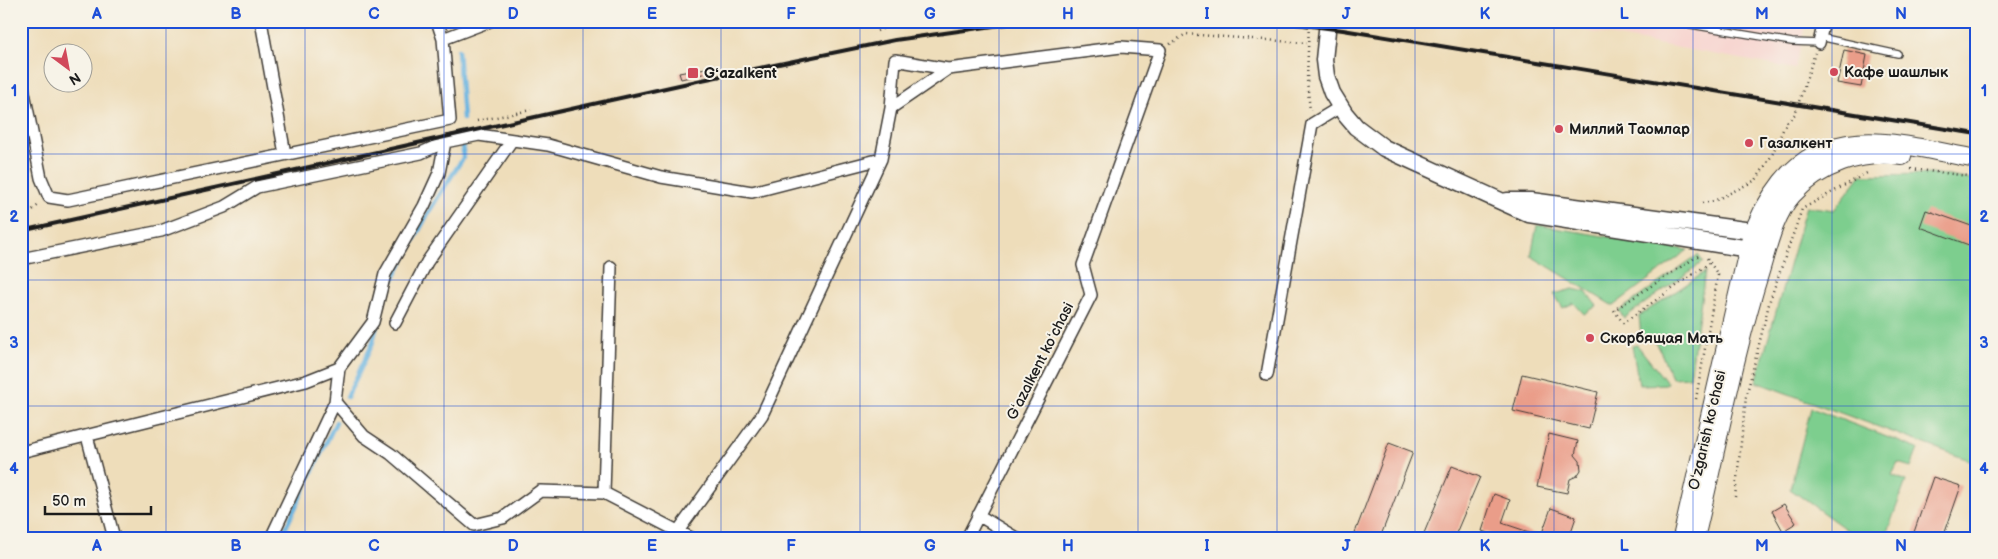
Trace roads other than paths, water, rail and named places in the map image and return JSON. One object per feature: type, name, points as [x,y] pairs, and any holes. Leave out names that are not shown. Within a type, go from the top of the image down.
[{"type":"main road","points":[[1328,21],[1324,43],[1325,68],[1332,92],[1340,107],[1356,127],[1377,144],[1529,214],[1757,250]]},
{"type":"main road","name":"Oʻzgarish koʻchasi","points":[[1695,538],[1752,296],[1757,250],[1754,231],[1764,207],[1794,169],[1813,155],[1834,146],[1855,142],[1877,142],[1977,159]]},
{"type":"main road","name":"Oʻzgarish koʻchasi","points":[[1682,538],[1757,250],[1772,234],[1784,207],[1797,190],[1822,171],[1850,159],[1895,155],[1977,168]]},
{"type":"main road","points":[[1500,201],[1531,201],[1772,234]]},
{"type":"street","points":[[261,21],[285,154]]},
{"type":"street","points":[[21,77],[41,178],[49,197],[68,200],[450,120],[443,39],[437,21]]},
{"type":"street","points":[[443,39],[490,21]]},
{"type":"street","points":[[1819,40],[1824,21]]},
{"type":"street","name":"Gʻazalkent koʻchasi","points":[[948,69],[1121,47],[1160,50],[1083,266],[1091,295],[967,538]]},
{"type":"street","points":[[676,534],[762,415],[881,160],[891,108],[895,60],[948,69]]},
{"type":"street","points":[[891,108],[948,69]]},
{"type":"street","points":[[1267,376],[1312,124],[1340,107]]},
{"type":"street","points":[[21,259],[160,231],[224,207],[258,187],[421,153],[444,142],[479,135],[548,145],[661,176],[752,192],[881,160]]},
{"type":"street","points":[[394,324],[427,262],[512,140]]},
{"type":"street","points":[[270,538],[335,402],[339,368],[373,322],[385,274],[424,206],[440,173],[444,142]]},
{"type":"street","points":[[604,493],[611,267]]},
{"type":"street","points":[[21,452],[306,381],[339,368]]},
{"type":"street","points":[[335,402],[364,436],[391,454],[474,525],[503,518],[540,491],[604,493],[676,534],[691,538]]},
{"type":"street","points":[[87,436],[114,538]]},
{"type":"street","points":[[978,515],[1016,538]]},
{"type":"lane","points":[[1667,21],[1792,42],[1819,40],[1898,54]]},
{"type":"waterway","points":[[458,50],[463,119]]},
{"type":"waterway","points":[[386,293],[430,210],[463,158],[463,143]]},
{"type":"waterway","points":[[347,397],[372,345],[378,322]]},
{"type":"waterway","points":[[281,538],[336,422]]},
{"type":"railway","points":[[21,231],[697,81],[895,40],[1030,21]]},
{"type":"railway","points":[[1272,21],[1343,30],[1977,134]]},
{"type":"place","name":"Кафе шашлык","points":[[1834,72]]},
{"type":"place","name":"Gʻazalkent","points":[[693,73]]},
{"type":"place","name":"Миллий Таомлар","points":[[1559,129]]},
{"type":"place","name":"Газалкент","points":[[1749,143]]},
{"type":"place","name":"Скорбящая Мать","points":[[1590,338]]}]
